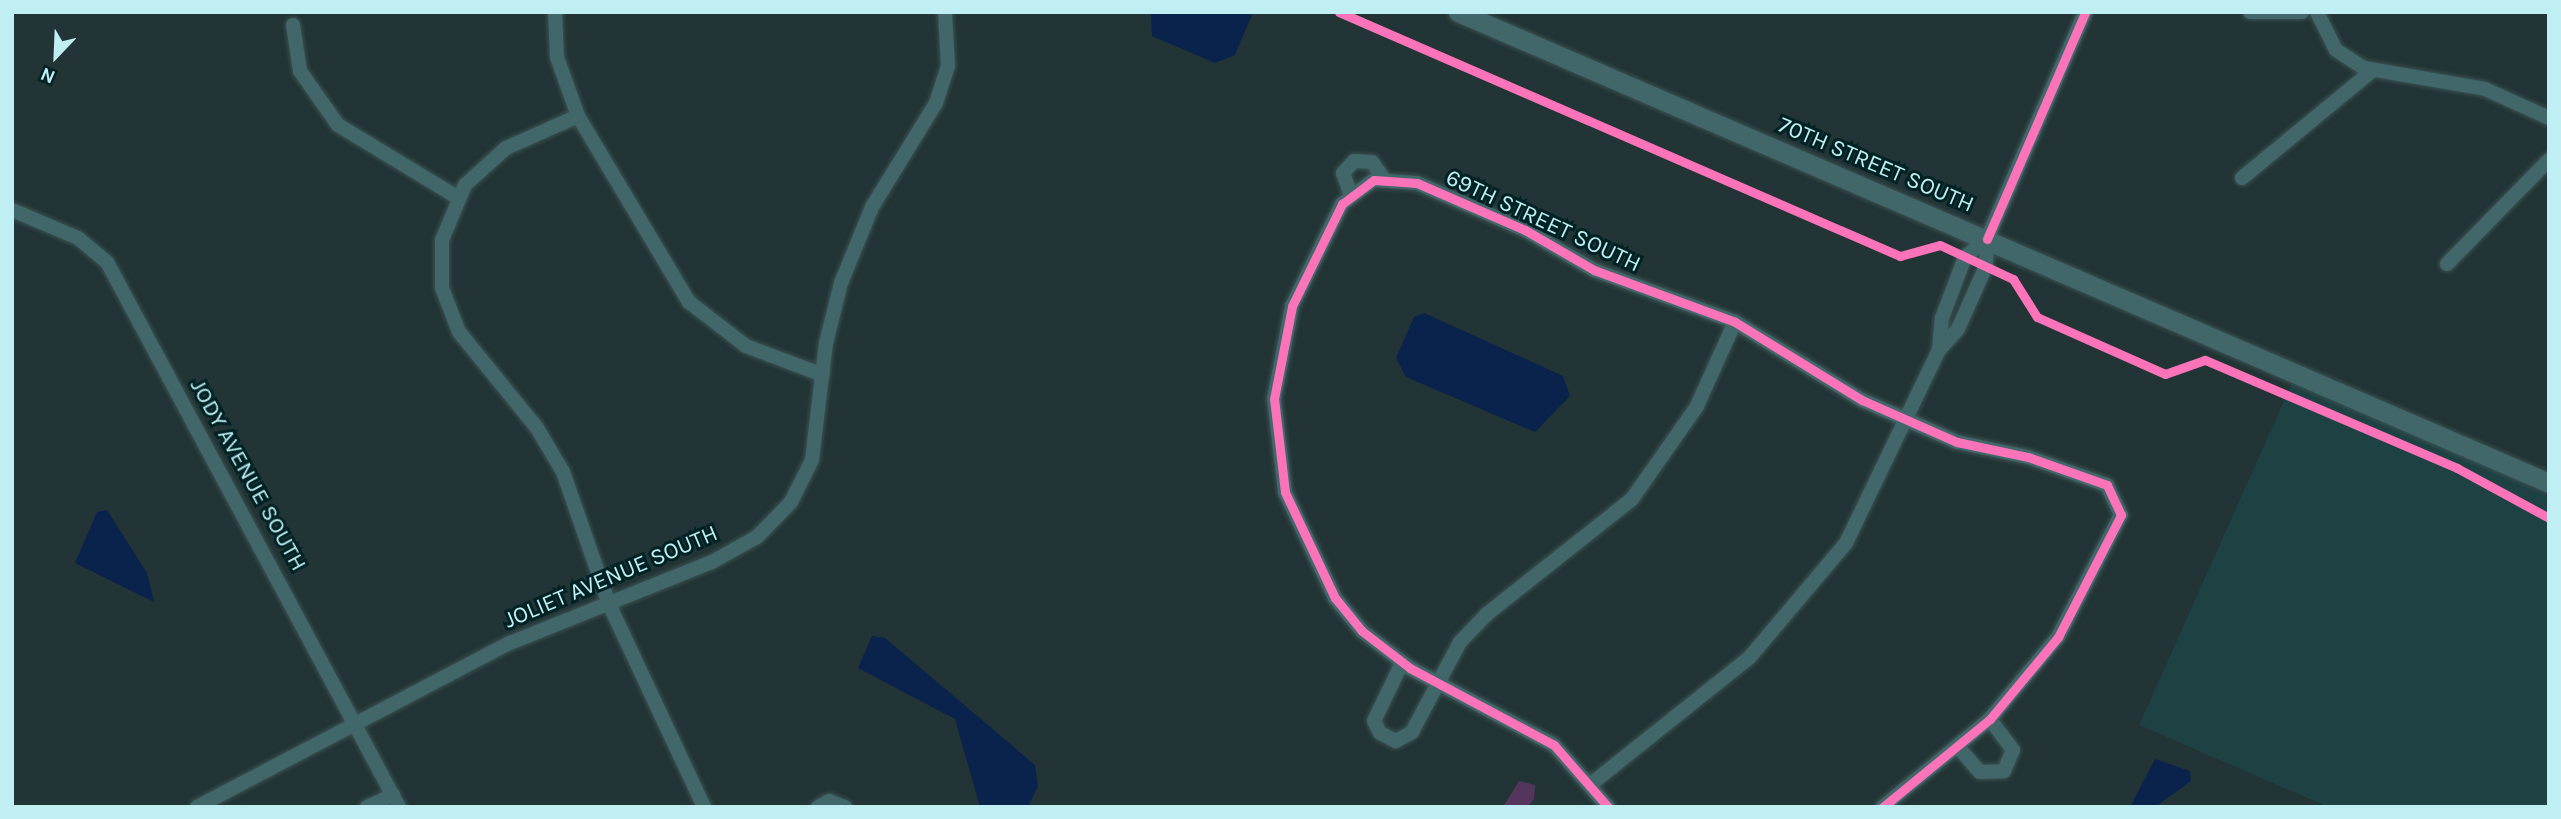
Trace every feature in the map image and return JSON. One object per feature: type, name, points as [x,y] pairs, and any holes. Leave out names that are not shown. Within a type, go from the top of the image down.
[{"type":"main road","name":"70TH STREET SOUTH","points":[[1458,12],[2549,483]]},
{"type":"main road","name":"70TH STREET SOUTH","points":[[2428,431],[2549,497]]},
{"type":"street","points":[[555,12],[557,57],[578,116],[689,302],[746,346],[823,375]]},
{"type":"street","name":"JOLIET AVENUE SOUTH","points":[[197,807],[510,643],[609,604],[746,544],[791,502],[812,460],[823,375],[841,283],[872,207],[936,103],[948,66],[945,12]]},
{"type":"street","points":[[1938,350],[1958,328],[1980,279],[1987,239],[2085,12]]},
{"type":"street","points":[[2250,12],[2301,12]]},
{"type":"street","points":[[2318,12],[2336,50],[2372,71],[2484,89],[2549,118]]},
{"type":"street","points":[[293,25],[300,71],[338,125],[457,197]]},
{"type":"street","points":[[2242,178],[2372,71]]},
{"type":"street","points":[[578,116],[497,153],[457,197],[440,252],[449,313],[559,464],[609,604],[704,807]]},
{"type":"street","points":[[2447,264],[2549,160]]},
{"type":"street","points":[[1350,193],[1343,173],[1354,161],[1372,162],[1383,178],[1350,193],[1292,306],[1274,400],[1285,492],[1335,598],[1402,663],[1554,746],[1591,784],[1608,807]]},
{"type":"street","name":"69TH STREET SOUTH","points":[[1383,178],[1408,179],[1525,230],[1594,270],[1735,322],[1854,396],[1908,421],[1957,442],[2083,474],[2117,499],[2121,516],[2078,604],[2022,685],[1990,719]]},
{"type":"street","name":"JODY AVENUE SOUTH","points":[[12,210],[78,238],[107,262],[358,725],[396,801]]},
{"type":"street","points":[[1591,784],[1702,699],[1784,623],[1846,543],[1908,421],[1938,350],[1941,318],[1965,257],[1987,239]]},
{"type":"street","points":[[1402,663],[1374,717],[1382,736],[1396,741],[1409,736],[1460,642],[1486,614],[1632,499],[1697,406],[1735,322]]},
{"type":"street","points":[[1882,807],[1990,719],[2013,750],[2004,771],[1980,772],[1958,747]]},
{"type":"street","points":[[368,807],[396,801]]},
{"type":"street","points":[[818,807],[829,801],[845,807]]},
{"type":"shaded area","points":[[2297,372],[2428,431],[2549,497],[2549,807],[2328,807],[2139,725]]},
{"type":"shaded area","points":[[1519,781],[1535,785],[1534,799],[1528,807],[1503,807]]},
{"type":"water","points":[[1151,12],[1253,12],[1235,55],[1215,63],[1152,36]]},
{"type":"water","points":[[1424,313],[1563,376],[1570,396],[1535,432],[1406,377],[1396,358],[1414,317]]},
{"type":"water","points":[[107,510],[147,573],[154,602],[75,563],[97,512]]},
{"type":"water","points":[[872,636],[885,638],[1035,765],[1038,786],[1028,807],[980,807],[955,719],[858,668]]},
{"type":"water","points":[[2155,759],[2190,771],[2191,781],[2155,807],[2130,807]]},
{"type":"cycle path","points":[[1339,12],[1900,256],[1940,245],[2013,279],[2037,317],[2165,374],[2205,360],[2457,468],[2549,518]]},
{"type":"cycle path","points":[[1987,239],[2085,12]]},
{"type":"cycle path","points":[[1608,807],[1554,745],[1410,668],[1362,631],[1335,598],[1285,492],[1274,399],[1292,306],[1342,204],[1374,180],[1417,183],[1525,230],[1594,270],[1735,322],[1862,400],[1957,442],[2028,457],[2107,485],[2121,515],[2058,637],[1990,719],[1883,807]]}]
